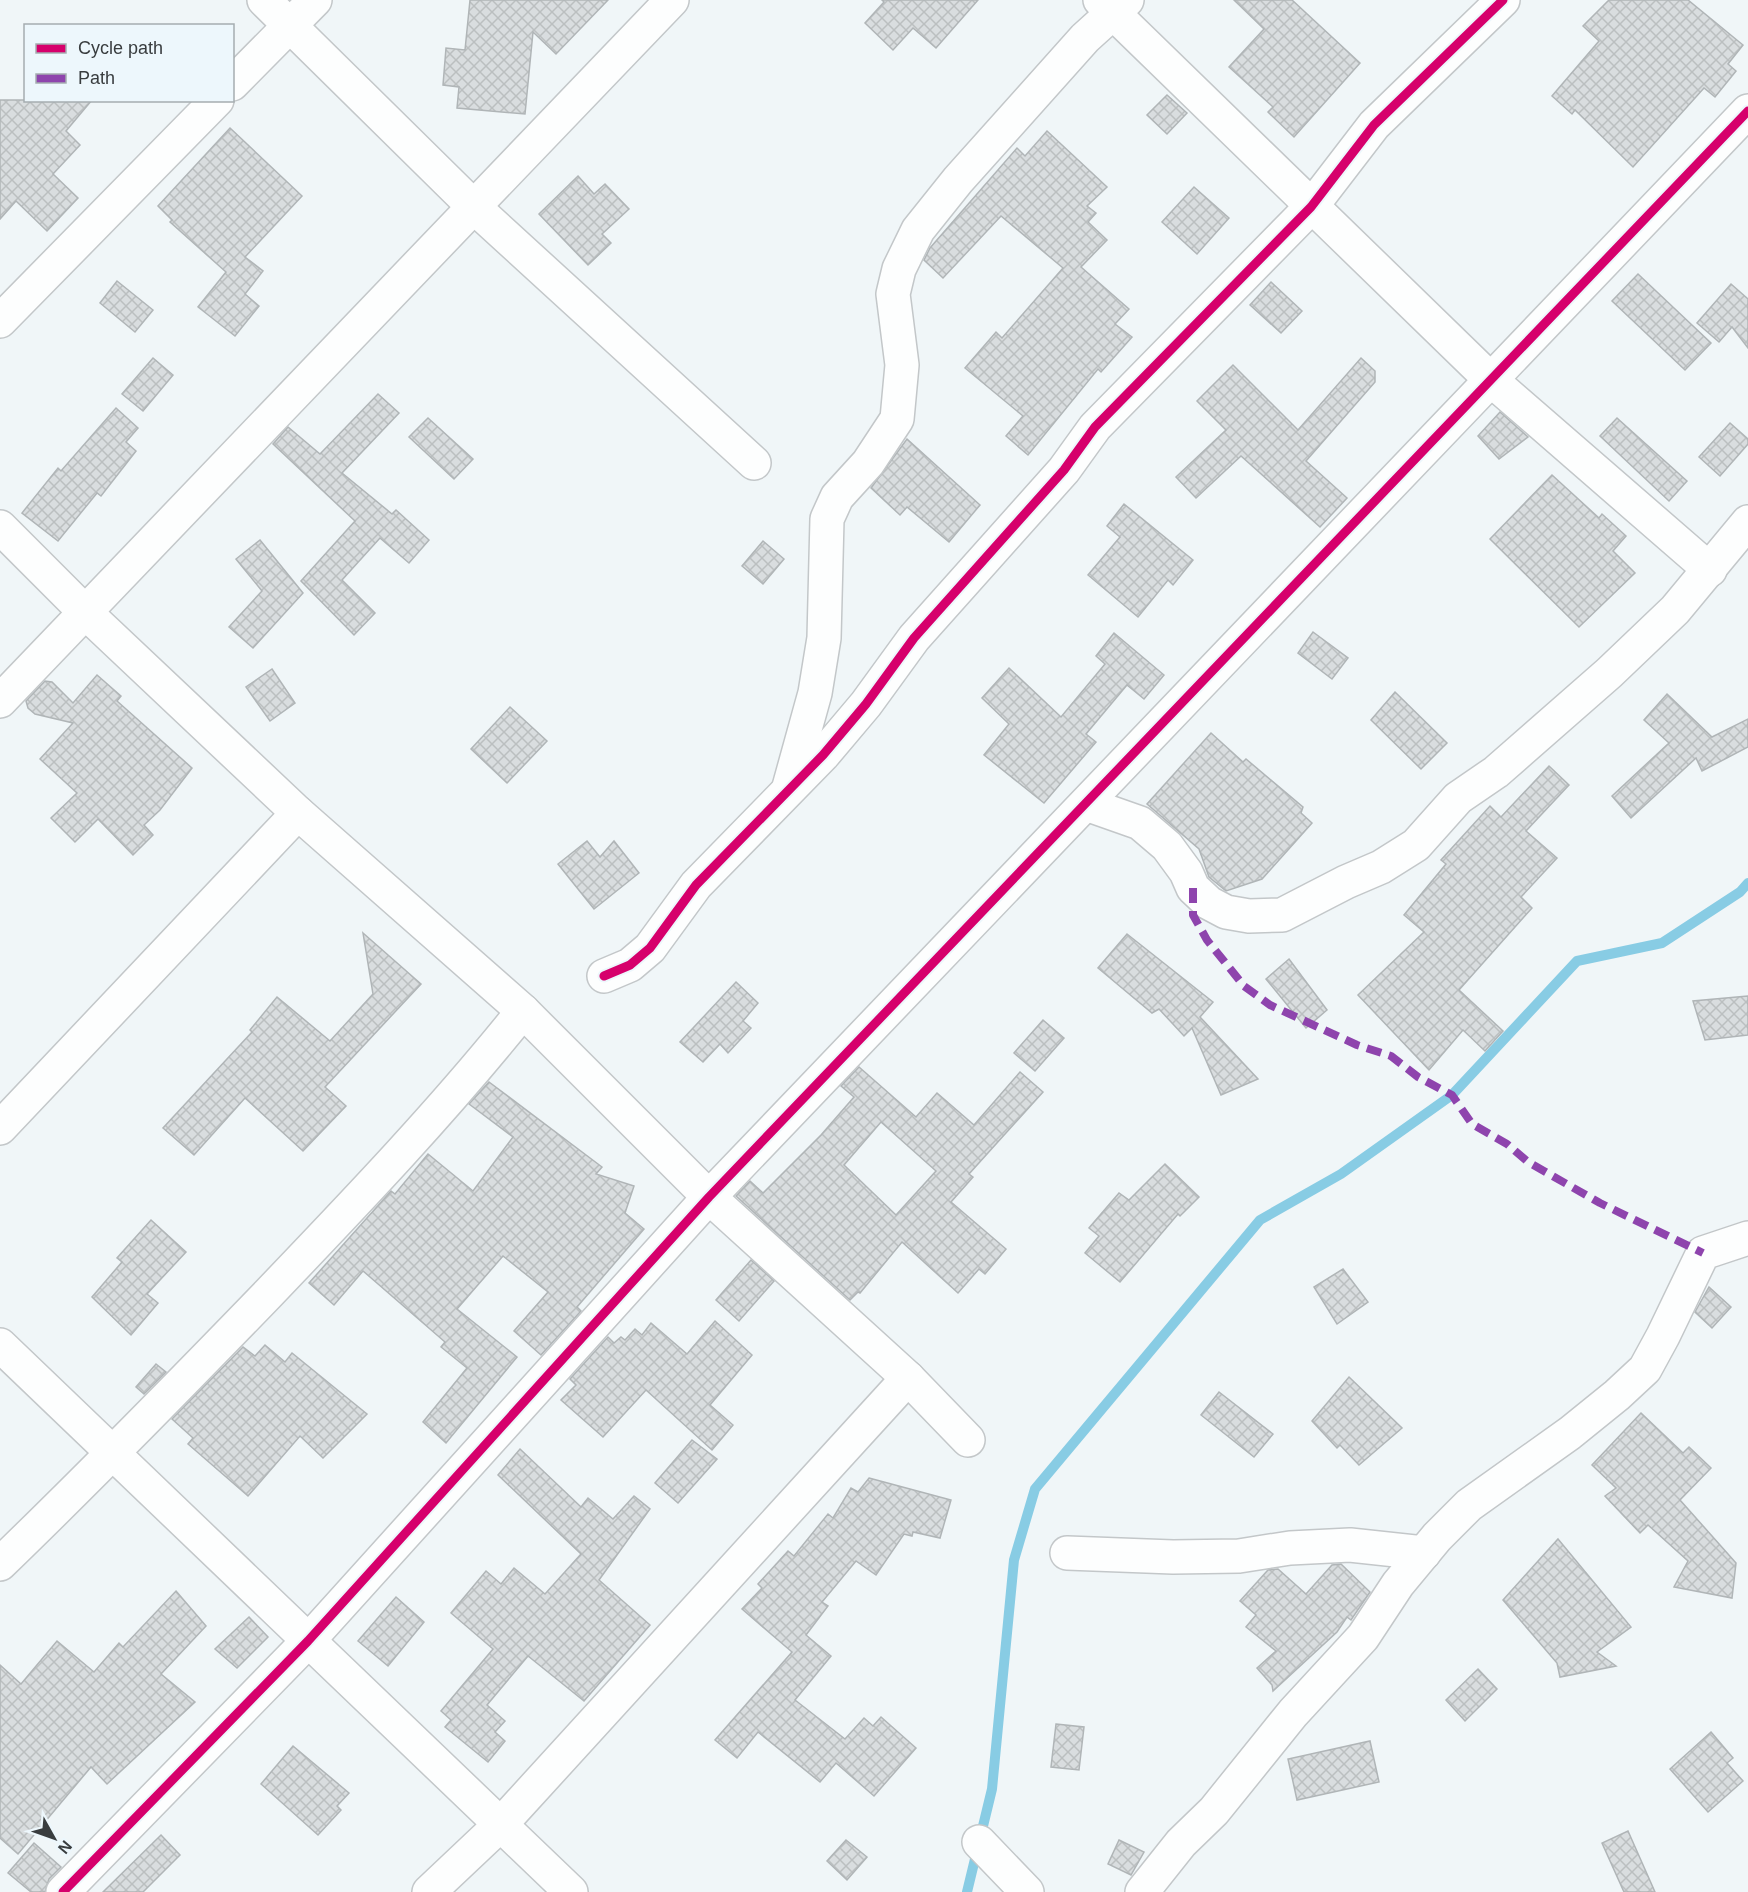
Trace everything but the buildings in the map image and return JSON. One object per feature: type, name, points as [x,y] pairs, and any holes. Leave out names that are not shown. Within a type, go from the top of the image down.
[{"type":"street","points":[[264,0],[474,207],[754,463]]},
{"type":"street","points":[[234,82],[315,0]]},
{"type":"street","points":[[0,701],[672,0]]},
{"type":"street","points":[[604,976],[630,965],[650,948],[696,885],[788,792],[866,704],[914,638],[1064,470],[1095,427],[1311,207],[1374,125],[1503,0]]},
{"type":"street","points":[[788,792],[815,693],[824,638],[827,519],[837,497],[868,464],[897,419],[902,365],[893,294],[899,269],[918,230],[958,180],[1114,5],[1311,207],[1490,379],[1710,570]]},
{"type":"street","points":[[0,321],[215,102]]},
{"type":"street","points":[[63,1892],[308,1641],[709,1197],[1748,111]]},
{"type":"street","points":[[1086,804],[1140,823],[1167,846],[1186,872],[1193,888],[1209,903],[1226,912],[1249,916],[1282,915],[1346,882],[1382,867],[1416,845],[1458,798],[1496,772],[1609,673],[1676,610],[1748,522]]},
{"type":"street","points":[[0,527],[85,612],[298,813],[523,1011],[709,1197],[908,1378],[968,1440]]},
{"type":"street","points":[[0,1128],[298,813]]},
{"type":"street","points":[[0,1564],[115,1452],[359,1199],[468,1080],[523,1011]]},
{"type":"street","points":[[1142,1892],[1181,1843],[1214,1811],[1293,1713],[1363,1637],[1398,1584],[1468,1505],[1570,1433],[1638,1375],[1664,1336],[1691,1273],[1703,1253],[1748,1238]]},
{"type":"street","points":[[0,1345],[115,1452],[308,1641],[502,1823],[571,1892]]},
{"type":"street","points":[[429,1892],[502,1823],[908,1378]]},
{"type":"street","points":[[1067,1553],[1173,1557],[1228,1556],[1290,1548],[1350,1545],[1424,1553]]},
{"type":"street","points":[[979,1842],[1027,1892]]},
{"type":"waterway","points":[[967,1892],[992,1789],[1014,1560],[1035,1489],[1260,1220],[1341,1174],[1452,1095],[1577,961],[1662,943],[1740,892],[1748,883]]},
{"type":"marked path","points":[[1193,888],[1193,915],[1207,940],[1244,986],[1270,1005],[1357,1045],[1391,1056],[1418,1077],[1452,1095],[1472,1124],[1507,1144],[1528,1162],[1600,1203],[1703,1253]]},
{"type":"cycle path","points":[[604,976],[630,965],[650,948],[696,885],[823,755],[866,704],[914,638],[1064,470],[1095,427],[1311,207],[1374,125],[1503,0]]},
{"type":"cycle path","points":[[63,1892],[308,1641],[709,1197],[1748,111]]}]
